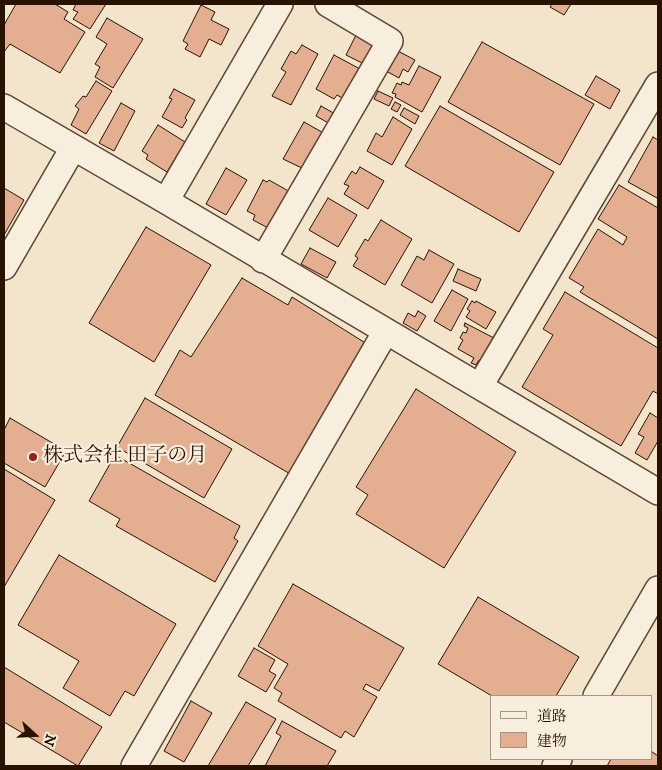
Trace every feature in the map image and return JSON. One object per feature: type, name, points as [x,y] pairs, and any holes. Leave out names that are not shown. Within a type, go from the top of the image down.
[{"type":"street","points":[[166,201],[280,4]]},
{"type":"street","points":[[263,260],[390,41],[328,4]]},
{"type":"street","points":[[480,386],[658,85]]},
{"type":"street","points":[[4,107],[658,492]]},
{"type":"street","points":[[4,267],[73,148]]},
{"type":"street","points":[[134,766],[386,332]]},
{"type":"street","points":[[597,695],[658,589]]},
{"type":"building","points":[[16,4],[55,4],[68,12],[64,19],[85,32],[60,73],[10,44],[4,52],[4,25]]},
{"type":"building","points":[[76,4],[106,4],[90,29],[73,19],[78,12],[73,10]]},
{"type":"building","points":[[552,4],[571,4],[564,15],[550,7]]},
{"type":"building","points":[[201,5],[215,12],[211,20],[229,29],[221,45],[209,39],[200,57],[185,49],[188,44],[183,41]]},
{"type":"building","points":[[107,18],[143,39],[113,88],[95,77],[100,67],[95,64],[107,44],[96,37]]},
{"type":"building","points":[[357,33],[375,42],[364,64],[346,55]]},
{"type":"building","points":[[482,42],[594,104],[560,165],[448,102]]},
{"type":"building","points":[[302,45],[318,54],[291,105],[272,96],[286,72],[281,69],[291,51],[296,54]]},
{"type":"building","points":[[396,50],[415,60],[408,72],[403,69],[399,78],[386,71]]},
{"type":"building","points":[[334,55],[360,69],[344,99],[337,95],[334,99],[316,89]]},
{"type":"building","points":[[419,66],[441,77],[422,112],[395,97],[396,94],[392,93],[397,83],[401,85],[402,82],[409,85]]},
{"type":"building","points":[[596,76],[620,90],[610,109],[585,95]]},
{"type":"building","points":[[96,81],[112,91],[86,134],[71,125],[79,109],[75,106],[83,96],[86,97]]},
{"type":"building","points":[[174,89],[195,100],[182,128],[162,117],[172,99],[169,98]]},
{"type":"building","points":[[378,91],[393,98],[389,106],[374,99]]},
{"type":"building","points":[[395,102],[401,105],[397,112],[391,109]]},
{"type":"building","points":[[121,103],[135,111],[114,151],[99,143]]},
{"type":"building","points":[[321,106],[337,115],[332,125],[316,116]]},
{"type":"building","points":[[440,106],[554,172],[519,232],[405,166]]},
{"type":"building","points":[[404,108],[419,116],[415,124],[400,115]]},
{"type":"building","points":[[393,117],[412,129],[392,165],[367,151],[376,133],[382,137]]},
{"type":"building","points":[[304,122],[327,135],[306,170],[283,159]]},
{"type":"building","points":[[158,125],[185,142],[167,172],[146,159],[148,155],[142,151]]},
{"type":"building","points":[[653,137],[658,140],[657,198],[628,182]]},
{"type":"building","points":[[360,167],[384,181],[368,209],[344,194],[349,186],[344,184],[352,171],[356,174]]},
{"type":"building","points":[[226,168],[247,180],[226,215],[206,204]]},
{"type":"building","points":[[263,180],[267,182],[269,180],[292,193],[270,229],[253,220],[255,215],[247,211]]},
{"type":"building","points":[[619,185],[658,208],[658,339],[580,292],[584,287],[569,278],[598,229],[623,245],[627,237],[598,219]]},
{"type":"building","points":[[4,188],[24,200],[4,235]]},
{"type":"building","points":[[328,198],[357,215],[338,247],[309,230]]},
{"type":"building","points":[[381,220],[412,239],[385,285],[353,266],[358,258],[355,256],[365,239],[368,241]]},
{"type":"building","points":[[146,227],[211,265],[154,362],[89,323]]},
{"type":"building","points":[[310,248],[336,262],[327,278],[301,264]]},
{"type":"building","points":[[429,250],[454,264],[432,303],[401,285],[417,256],[424,260]]},
{"type":"building","points":[[458,269],[481,279],[476,291],[453,281]]},
{"type":"building","points":[[242,278],[288,305],[292,297],[367,344],[292,475],[155,395],[180,350],[191,357]]},
{"type":"building","points":[[452,290],[468,299],[451,331],[434,321]]},
{"type":"building","points":[[565,292],[658,348],[658,394],[653,391],[621,446],[522,387],[553,335],[543,329]]},
{"type":"building","points":[[472,301],[475,303],[476,301],[496,312],[486,329],[466,317],[470,311],[467,309]]},
{"type":"building","points":[[418,311],[426,316],[417,331],[403,323],[408,313],[415,317]]},
{"type":"building","points":[[465,323],[494,338],[481,361],[479,360],[476,365],[471,363],[474,358],[458,349],[463,340],[460,338],[463,332],[466,333],[468,328],[464,326]]},
{"type":"building","points":[[416,389],[516,452],[444,568],[356,514],[368,495],[356,487]]},
{"type":"building","points":[[145,398],[232,449],[204,498],[117,447]]},
{"type":"building","points":[[650,413],[658,418],[658,441],[647,460],[635,453],[644,437],[638,434]]},
{"type":"building","name":"株式会社 田子の月","points":[[10,418],[66,451],[45,487],[4,463],[4,430]]},
{"type":"building","points":[[115,455],[240,526],[234,538],[238,541],[215,582],[116,526],[120,519],[89,501]]},
{"type":"building","points":[[4,469],[55,500],[4,587]]},
{"type":"building","points":[[59,555],[176,624],[134,696],[125,691],[110,716],[63,688],[79,661],[18,625]]},
{"type":"building","points":[[293,584],[404,648],[379,691],[366,684],[363,689],[377,697],[354,737],[345,731],[341,738],[278,701],[282,693],[274,688],[288,664],[258,646]]},
{"type":"building","points":[[478,597],[579,657],[557,695],[490,695],[438,664]]},
{"type":"building","points":[[254,648],[275,660],[269,671],[276,675],[266,692],[238,676]]},
{"type":"building","points":[[4,667],[102,727],[78,766],[4,722]]},
{"type":"building","points":[[191,701],[212,713],[184,762],[164,751]]},
{"type":"building","points":[[246,702],[276,719],[248,766],[208,766]]},
{"type":"building","points":[[282,721],[336,751],[327,766],[265,766],[281,736],[276,733]]},
{"type":"building","points":[[652,752],[658,756],[658,766],[607,766],[610,760],[652,760]]},
{"type":"place","name":"株式会社 田子の月","points":[[33,457]]}]
